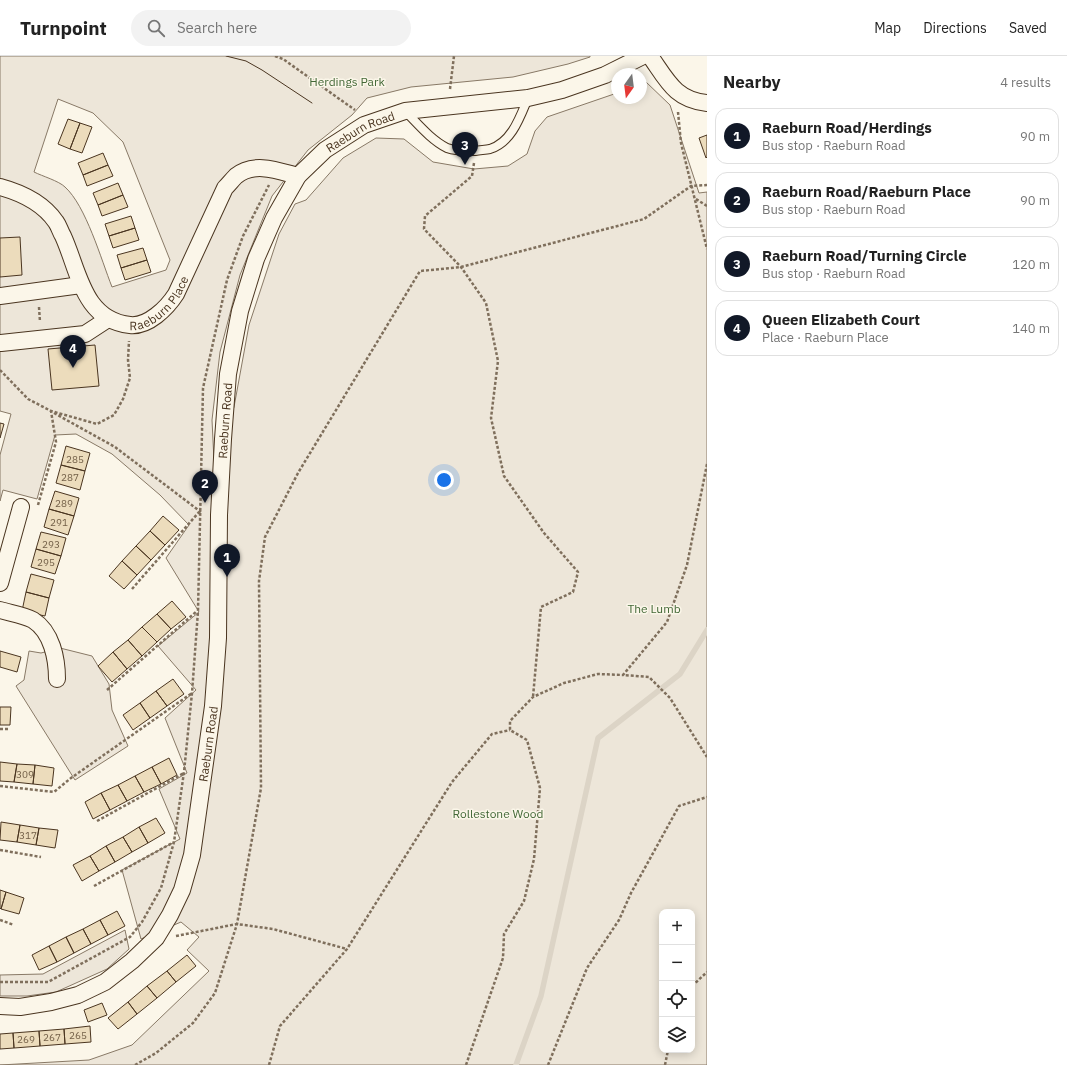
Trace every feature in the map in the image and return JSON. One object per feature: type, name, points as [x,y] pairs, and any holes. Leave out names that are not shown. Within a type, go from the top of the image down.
[{"type":"street","name":"Raeburn Road","points":[[0,1006],[20,1007],[51,1002],[78,995],[105,982],[132,961],[156,938],[170,915],[182,890],[194,848],[213,706],[218,638],[219,515],[228,374],[240,311],[256,258],[274,218],[298,176],[328,148],[364,125],[405,111],[528,98],[562,90],[605,75],[643,56]]},
{"type":"street","points":[[650,56],[676,91],[690,100],[707,103]]},
{"type":"street","name":"Raeburn Place","points":[[0,187],[24,196],[40,205],[56,222],[69,250],[81,285],[97,310],[108,319],[118,324],[136,326],[156,316],[169,305],[176,294],[225,188],[238,175],[252,168],[265,168],[298,176]]},
{"type":"street","points":[[0,296],[81,285]]},
{"type":"street","points":[[1,343],[85,334],[108,319]]},
{"type":"street","points":[[0,583],[21,507]]},
{"type":"street","points":[[0,610],[33,620],[40,627],[47,636],[53,650],[57,665],[57,679]]},
{"type":"lane","points":[[405,111],[434,139],[448,148],[467,151],[491,148],[506,139],[518,123],[528,98]]},
{"type":"path","points":[[275,56],[283,59],[355,109],[364,125]]},
{"type":"path","points":[[449,106],[454,56]]},
{"type":"path","points":[[676,91],[681,143],[707,249]]},
{"type":"path","points":[[476,150],[472,176],[425,216],[424,229],[461,267],[486,303],[498,361],[492,418],[504,476],[544,533],[578,572],[574,592],[541,607],[533,697]]},
{"type":"path","points":[[0,982],[48,982],[130,937],[142,922],[161,888],[174,842],[184,772],[192,693],[198,611],[199,512],[203,388],[227,280],[243,236],[277,170]]},
{"type":"path","points":[[135,1065],[156,1053],[193,1023],[202,1011],[215,992],[237,924],[261,788],[259,581],[265,537],[298,474],[420,271],[461,267],[644,219],[691,186],[707,185]]},
{"type":"path","points":[[695,198],[707,206]]},
{"type":"path","points":[[38,291],[41,338]]},
{"type":"path","points":[[50,411],[97,424],[114,415],[123,399],[130,378],[128,360],[129,341],[136,326]]},
{"type":"path","points":[[0,370],[28,400],[115,447],[199,512],[219,515]]},
{"type":"path","points":[[21,507],[36,511],[56,442],[50,411]]},
{"type":"path","points":[[623,675],[667,622],[687,566],[707,464]]},
{"type":"path","points":[[132,589],[199,512]]},
{"type":"path","points":[[106,690],[198,611]]},
{"type":"path","points":[[510,730],[510,721],[533,697],[564,683],[598,674],[649,677],[670,698],[707,757]]},
{"type":"path","points":[[0,786],[54,792],[71,778],[192,693]]},
{"type":"path","points":[[0,729],[10,729]]},
{"type":"path","points":[[269,1065],[280,1026],[347,949],[452,782],[492,734],[510,730],[527,740],[540,788],[534,859],[524,901],[504,934],[503,958],[466,1065]]},
{"type":"path","points":[[98,821],[184,772]]},
{"type":"path","points":[[548,1065],[587,968],[619,920],[631,893],[679,806],[707,797]]},
{"type":"path","points":[[174,842],[189,866]]},
{"type":"path","points":[[94,886],[174,842]]},
{"type":"path","points":[[0,850],[41,857]]},
{"type":"path","points":[[0,920],[14,925]]},
{"type":"path","points":[[156,938],[181,936],[237,924],[273,929],[347,949]]},
{"type":"path","points":[[695,983],[707,972]]},
{"type":"path","points":[[665,1065],[667,1053]]},
{"type":"green space","points":[[0,56],[590,56],[568,64],[513,77],[411,87],[367,98],[352,115],[308,150],[272,196],[240,275],[220,352],[212,420],[214,461],[234,407],[249,325],[279,234],[295,204],[306,200],[343,158],[376,138],[404,139],[433,162],[474,169],[508,166],[527,154],[535,131],[547,117],[611,95],[611,104],[647,104],[647,83],[670,105],[699,193],[707,192],[707,1065],[0,1065],[89,1060],[132,1045],[209,971],[187,950],[199,937],[181,922],[141,939],[122,870],[180,839],[159,789],[187,773],[165,718],[196,690],[158,646],[199,612],[166,558],[189,525],[160,495],[112,454],[76,434],[55,435],[37,499],[3,490],[0,501],[0,455],[11,414],[0,411]],"holes":[[[58,99],[93,113],[123,142],[170,260],[166,270],[112,287],[92,234],[80,207],[73,196],[62,185],[34,172]]]},
{"type":"green space","points":[[60,648],[92,656],[109,684],[112,710],[128,746],[75,780],[16,686],[24,680],[29,651],[41,653]]},
{"type":"green space","points":[[125,930],[129,949],[107,969],[56,992],[27,996],[0,996],[0,975],[43,974]]},
{"type":"building","points":[[68,119],[80,123],[70,149],[58,144]]},
{"type":"building","points":[[80,123],[92,127],[82,153],[70,149]]},
{"type":"building","points":[[707,135],[707,157],[706,158],[699,138]]},
{"type":"building","points":[[103,153],[108,165],[83,175],[78,163]]},
{"type":"building","points":[[108,165],[113,176],[87,186],[83,175]]},
{"type":"building","points":[[118,183],[123,195],[98,205],[93,193]]},
{"type":"building","points":[[123,195],[128,207],[102,216],[98,205]]},
{"type":"building","points":[[131,216],[135,228],[109,236],[105,224]]},
{"type":"building","points":[[135,228],[139,240],[113,248],[109,236]]},
{"type":"building","points":[[20,237],[22,275],[0,277],[0,238]]},
{"type":"building","points":[[143,248],[147,260],[121,268],[117,255]]},
{"type":"building","points":[[147,260],[151,272],[125,280],[121,268]]},
{"type":"building","points":[[95,345],[99,386],[52,390],[48,349]]},
{"type":"building","points":[[0,423],[4,424],[0,438]]},
{"type":"building","points":[[66,446],[90,453],[85,471],[61,465]]},
{"type":"building","points":[[61,465],[85,471],[80,490],[56,483]]},
{"type":"building","points":[[55,491],[79,498],[74,516],[49,509]]},
{"type":"building","points":[[49,509],[74,516],[68,535],[44,527]]},
{"type":"building","points":[[163,516],[179,530],[165,545],[150,531]]},
{"type":"building","points":[[150,531],[165,545],[151,560],[136,546]]},
{"type":"building","points":[[41,532],[66,538],[61,556],[36,549]]},
{"type":"building","points":[[136,546],[151,560],[137,575],[122,561]]},
{"type":"building","points":[[36,549],[61,556],[55,574],[31,567]]},
{"type":"building","points":[[122,561],[137,575],[124,589],[109,576]]},
{"type":"building","points":[[31,574],[54,580],[49,598],[26,592]]},
{"type":"building","points":[[26,592],[49,598],[45,616],[22,611]]},
{"type":"building","points":[[172,601],[186,617],[171,629],[157,614]]},
{"type":"building","points":[[157,614],[171,629],[157,642],[142,627]]},
{"type":"building","points":[[142,627],[157,642],[142,656],[128,640]]},
{"type":"building","points":[[128,640],[142,656],[127,669],[113,652]]},
{"type":"building","points":[[0,651],[21,657],[17,672],[0,667]]},
{"type":"building","points":[[113,652],[127,669],[112,682],[98,666]]},
{"type":"building","points":[[173,679],[184,694],[167,706],[156,691]]},
{"type":"building","points":[[156,691],[167,706],[150,718],[140,703]]},
{"type":"building","points":[[140,703],[150,718],[133,730],[123,715]]},
{"type":"building","points":[[0,707],[11,707],[10,725],[0,725]]},
{"type":"building","points":[[169,758],[177,775],[161,784],[152,767]]},
{"type":"building","points":[[0,762],[17,764],[14,782],[0,781]]},
{"type":"building","points":[[17,764],[35,765],[33,784],[14,782]]},
{"type":"building","points":[[35,765],[54,768],[52,786],[33,784]]},
{"type":"building","points":[[152,767],[161,784],[144,792],[135,776]]},
{"type":"building","points":[[135,776],[144,792],[127,801],[118,785]]},
{"type":"building","points":[[118,785],[127,801],[110,810],[101,793]]},
{"type":"building","points":[[101,793],[110,810],[93,819],[85,802]]},
{"type":"building","points":[[156,818],[165,833],[148,843],[139,827]]},
{"type":"building","points":[[1,822],[20,825],[17,842],[0,840]]},
{"type":"building","points":[[20,825],[39,828],[36,845],[17,842]]},
{"type":"building","points":[[139,827],[148,843],[132,852],[123,837]]},
{"type":"building","points":[[39,828],[58,830],[55,848],[36,845]]},
{"type":"building","points":[[123,837],[132,852],[115,862],[106,846]]},
{"type":"building","points":[[106,846],[115,862],[99,871],[90,856]]},
{"type":"building","points":[[90,856],[99,871],[82,881],[73,865]]},
{"type":"building","points":[[0,890],[6,892],[1,909],[0,908]]},
{"type":"building","points":[[6,892],[24,898],[19,914],[1,909]]},
{"type":"building","points":[[117,911],[125,926],[108,935],[100,920]]},
{"type":"building","points":[[100,920],[108,935],[91,944],[83,929]]},
{"type":"building","points":[[83,929],[91,944],[74,953],[66,937]]},
{"type":"building","points":[[66,937],[74,953],[57,962],[49,946]]},
{"type":"building","points":[[49,946],[57,962],[39,970],[32,955]]},
{"type":"building","points":[[187,955],[196,966],[176,982],[167,971]]},
{"type":"building","points":[[167,971],[176,982],[157,998],[147,986]]},
{"type":"building","points":[[147,986],[157,998],[137,1014],[128,1002]]},
{"type":"building","points":[[128,1002],[137,1014],[118,1029],[108,1018]]},
{"type":"building","points":[[102,1003],[107,1015],[88,1022],[84,1010]]},
{"type":"building","points":[[90,1026],[91,1042],[65,1044],[64,1029]]},
{"type":"building","points":[[64,1029],[65,1044],[40,1046],[39,1031]]},
{"type":"building","points":[[39,1031],[40,1046],[14,1048],[13,1033]]},
{"type":"building","points":[[13,1033],[14,1048],[0,1049],[0,1034]]},
{"type":"waterway","points":[[516,1065],[541,996],[598,738],[680,674],[707,630]]},
{"type":"tram line","points":[[226,56],[246,61],[312,103]]},
{"type":"place","name":"Raeburn Road/Turning Circle","points":[[465,165]]},
{"type":"place","name":"Queen Elizabeth Court","points":[[73,368]]},
{"type":"place","name":"Raeburn Road/Raeburn Place","points":[[205,503]]},
{"type":"place","name":"Raeburn Road/Herdings","points":[[227,577]]},
{"type":"park label","name":"Herdings Park","points":[[347,81]]},
{"type":"park label","name":"The Lumb","points":[[654,608]]},
{"type":"park label","name":"Rollestone Wood","points":[[498,813]]}]
